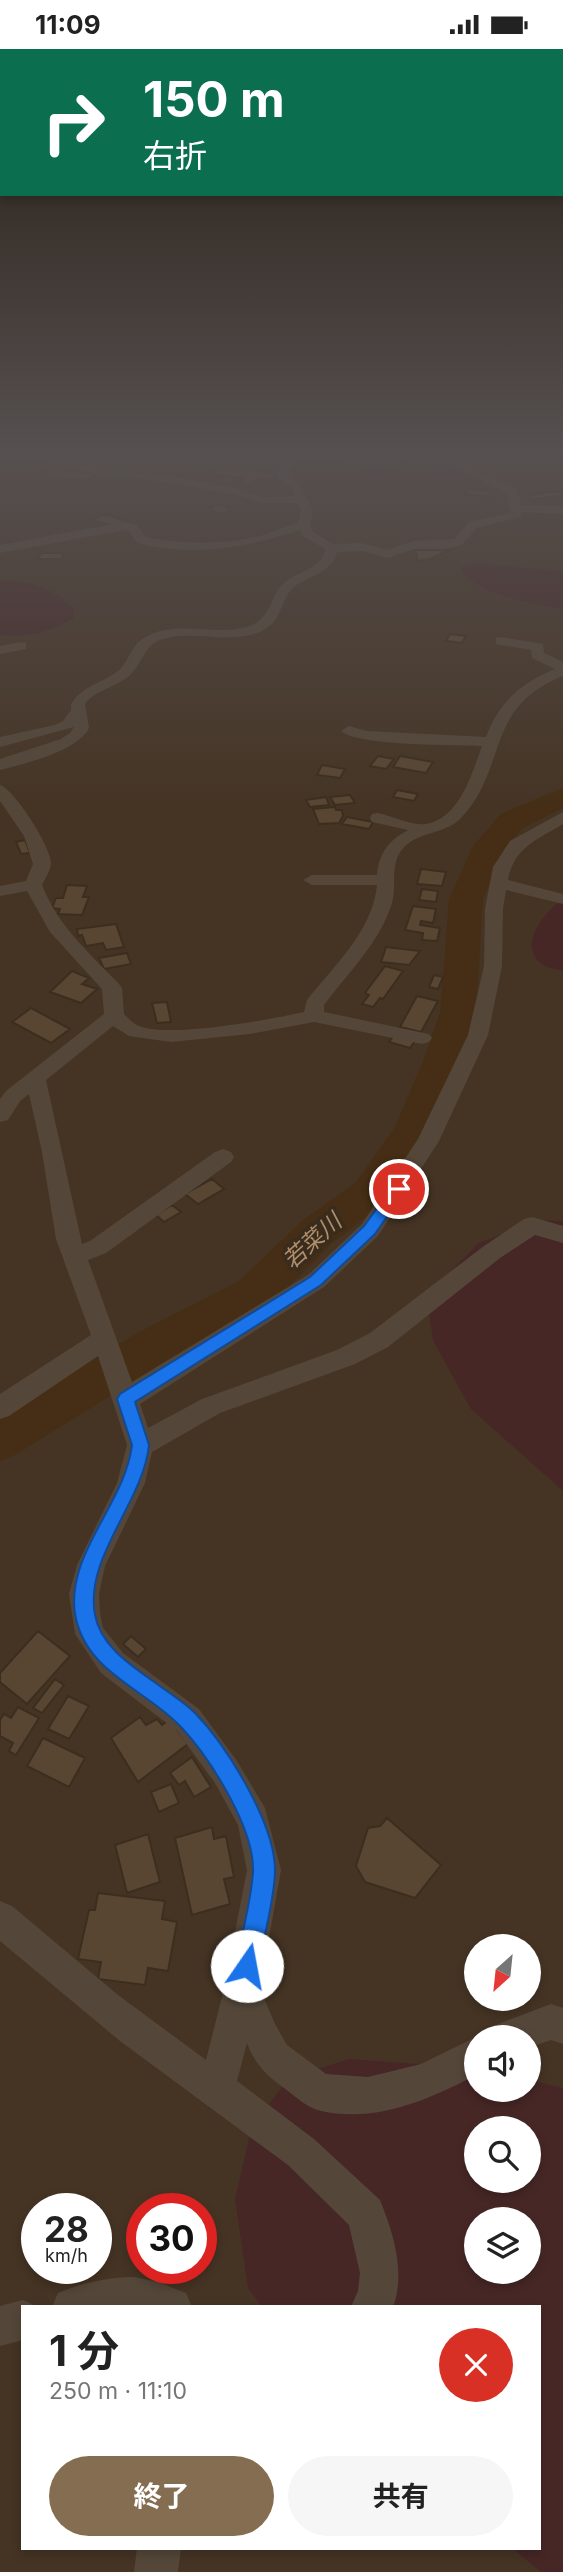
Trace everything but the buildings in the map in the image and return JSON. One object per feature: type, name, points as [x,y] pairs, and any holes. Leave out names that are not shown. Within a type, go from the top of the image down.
[{"type":"street","points":[[0,741],[68,724],[78,711],[83,696],[89,690],[125,672],[136,650],[153,638],[176,633],[232,633],[267,622],[285,589],[313,573]]},
{"type":"street","points":[[500,641],[538,646],[537,655],[563,669]]},
{"type":"street","points":[[0,650],[21,646]]},
{"type":"street","points":[[314,1016],[314,1004],[370,932],[383,901],[392,851],[407,838],[453,817],[469,797],[489,742],[511,703],[527,686],[563,669]]},
{"type":"street","points":[[0,765],[58,745],[77,735],[82,719],[78,711]]},
{"type":"street","points":[[349,731],[365,736],[489,742]]},
{"type":"street","points":[[0,790],[32,836],[41,857],[42,865],[33,885],[44,911],[84,962],[112,988],[114,1016],[124,1026],[152,1035],[279,1024],[314,1016],[422,1038]]},
{"type":"street","points":[[124,1394],[316,1281],[370,1230],[428,1141],[478,1035],[493,966],[494,909],[502,867],[516,845],[563,817]]},
{"type":"street","points":[[378,818],[424,829]]},
{"type":"street","points":[[312,880],[386,880]]},
{"type":"street","points":[[499,883],[563,899]]},
{"type":"street","points":[[0,891],[33,885]]},
{"type":"street","points":[[0,1115],[13,1096],[114,1016]]},
{"type":"street","points":[[36,1080],[53,1152],[68,1239],[140,1445],[131,1483],[90,1565],[85,1594],[85,1613],[90,1634],[112,1663],[188,1720],[226,1772],[254,1820],[264,1870],[242,1989],[217,2089]]},
{"type":"street","points":[[74,1256],[98,1247],[223,1157]]},
{"type":"street","points":[[140,1445],[211,1406],[346,1357],[379,1340],[492,1252],[532,1225],[563,1235]]},
{"type":"street","points":[[0,1408],[106,1342]]},
{"type":"street","points":[[0,1918],[81,1989],[170,2059],[217,2089],[302,2152],[366,2214],[380,2273],[373,2305]]},
{"type":"street","points":[[242,1989],[274,2058],[320,2092],[368,2096],[426,2081],[464,2061]]},
{"type":"street","points":[[541,2026],[551,2022],[563,2026]]},
{"type":"street","points":[[81,2305],[124,2296],[147,2297],[167,2305]]},
{"type":"street","points":[[0,2326],[21,2321]]},
{"type":"street","points":[[156,2572],[159,2550]]},
{"type":"shaded area","points":[[463,573],[563,573],[563,609],[495,593]]},
{"type":"shaded area","points":[[0,581],[31,584],[50,591],[74,609],[74,618],[38,633],[0,635]]},
{"type":"shaded area","points":[[563,899],[563,971],[542,964],[532,948],[536,929]]},
{"type":"shaded area","points":[[537,1220],[563,1221],[563,1491],[470,1408],[433,1340],[429,1314],[446,1276],[479,1243]]},
{"type":"shaded area","points":[[349,2059],[464,2067],[464,2102],[541,2102],[541,2083],[563,2088],[563,2572],[541,2572],[514,2550],[541,2550],[541,2305],[260,2305],[248,2288],[235,2199],[252,2126],[289,2078]]},
{"type":"waterway","name":"若菜川","points":[[0,1440],[155,1345],[255,1293],[317,1232],[371,1192],[414,1130],[442,1061],[458,1013],[466,899],[489,846],[512,821],[563,797]]},
{"type":"route","points":[[247,1966],[264,1870],[254,1820],[226,1772],[188,1720],[112,1663],[90,1634],[85,1613],[90,1565],[131,1483],[139,1453],[140,1445],[126,1399],[316,1281],[370,1230],[399,1189]]}]
